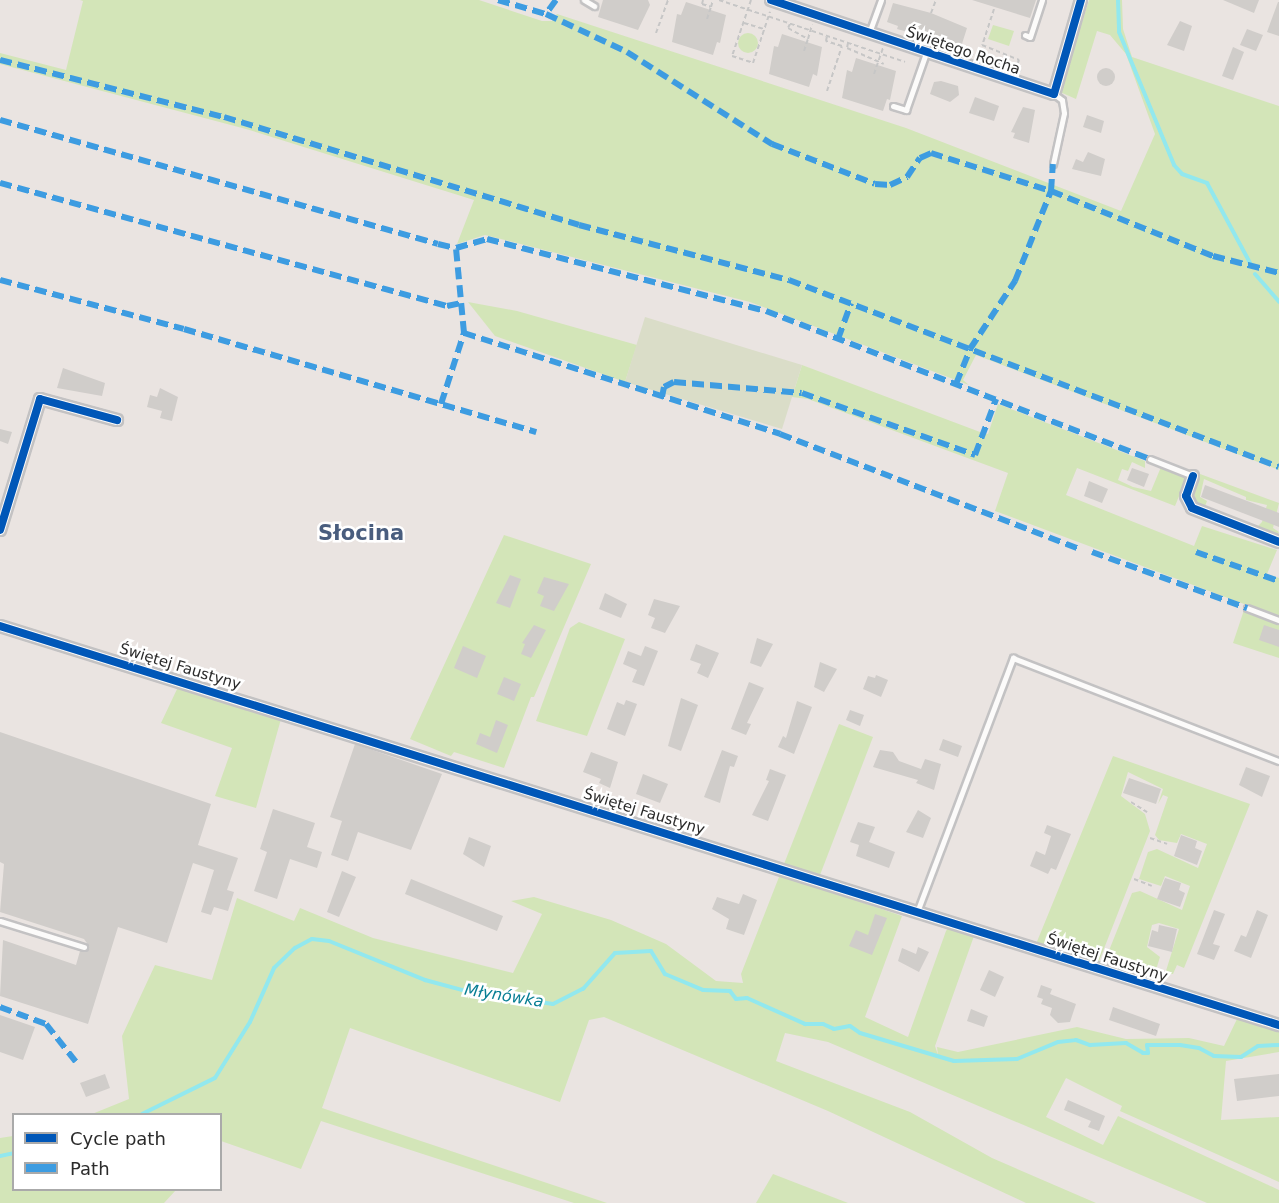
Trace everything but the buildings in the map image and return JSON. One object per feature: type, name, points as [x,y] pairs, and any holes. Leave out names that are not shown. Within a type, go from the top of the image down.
[{"type":"street","points":[[1054,94],[1081,0]]},
{"type":"street","name":"Świętego Rocha","points":[[772,1],[1054,94]]},
{"type":"street","points":[[0,530],[40,399],[117,420]]},
{"type":"street","points":[[1193,476],[1186,496],[1192,508],[1279,542]]},
{"type":"street","name":"Świętej Faustyny","points":[[0,626],[1279,1025]]},
{"type":"lane","points":[[584,0],[594,6]]},
{"type":"lane","points":[[869,34],[881,0]]},
{"type":"lane","points":[[1025,35],[1030,37],[1042,0]]},
{"type":"lane","points":[[893,106],[906,110],[926,53]]},
{"type":"lane","points":[[1053,164],[1064,113],[1062,100],[1054,94]]},
{"type":"lane","points":[[1150,459],[1193,476]]},
{"type":"lane","points":[[1247,608],[1279,620]]},
{"type":"lane","points":[[917,912],[1013,658],[1279,761]]},
{"type":"lane","points":[[0,921],[84,947]]},
{"type":"path","points":[[656,33],[668,0]]},
{"type":"path","points":[[703,0],[702,4],[711,7]]},
{"type":"path","points":[[707,19],[713,0]]},
{"type":"path","points":[[719,0],[905,62]]},
{"type":"path","points":[[751,0],[732,56],[753,63],[769,17],[772,1]]},
{"type":"path","points":[[932,13],[936,0]]},
{"type":"path","points":[[994,9],[982,45],[1019,60],[1016,67]]},
{"type":"path","points":[[744,22],[764,29]]},
{"type":"path","points":[[790,24],[788,28],[808,39]]},
{"type":"path","points":[[804,51],[810,32]]},
{"type":"path","points":[[827,36],[826,41],[884,64]]},
{"type":"path","points":[[847,48],[848,43]]},
{"type":"path","points":[[827,91],[842,46]]},
{"type":"path","points":[[958,64],[965,51],[1016,67],[1025,77]]},
{"type":"path","points":[[874,74],[880,56]]},
{"type":"path","points":[[1131,802],[1147,812]]},
{"type":"path","points":[[1150,838],[1167,844]]},
{"type":"path","points":[[1134,879],[1152,886]]},
{"type":"green space","points":[[80,0],[479,0],[542,21],[552,21],[557,14],[906,128],[1121,211],[1155,134],[1126,54],[1110,35],[1097,31],[1076,99],[1060,92],[1089,0],[1122,0],[1123,29],[1132,57],[1279,106],[1279,470],[976,355],[963,380],[969,385],[750,302],[485,235],[457,244],[474,200],[246,129],[0,64],[0,53],[66,70],[83,1]]},
{"type":"green space","points":[[993,25],[1014,31],[1009,46],[988,39]]},
{"type":"green space","points":[[748,33],[755,36],[758,43],[755,50],[748,53],[741,50],[738,43],[741,36]]},
{"type":"green space","points":[[468,302],[517,311],[637,345],[625,382],[495,336]]},
{"type":"green space","points":[[645,317],[802,365],[782,429],[625,382]]},
{"type":"green space","points":[[802,365],[988,434],[998,404],[1145,461],[1145,468],[1132,462],[1128,471],[1122,469],[1118,480],[1133,487],[1151,491],[1161,467],[1187,477],[1175,506],[1077,468],[1066,495],[1194,546],[1202,526],[1277,550],[1267,574],[1279,578],[1279,617],[995,511],[1008,473],[808,399],[792,397]]},
{"type":"green space","points":[[1200,474],[1279,503],[1273,528],[1279,532],[1277,537],[1256,528],[1262,522],[1267,505],[1246,500],[1246,497],[1204,479],[1200,497],[1207,501],[1204,509],[1198,507],[1192,495]]},
{"type":"green space","points":[[504,535],[591,564],[534,697],[531,697],[504,768],[454,752],[451,756],[410,739]]},
{"type":"green space","points":[[1244,610],[1279,623],[1279,658],[1233,643]]},
{"type":"green space","points":[[579,622],[625,639],[587,736],[536,721],[570,628]]},
{"type":"green space","points":[[178,687],[281,719],[256,808],[215,796],[232,748],[161,723]]},
{"type":"green space","points":[[839,724],[873,737],[820,875],[784,864]]},
{"type":"green space","points":[[1113,756],[1250,804],[1184,968],[1177,965],[1173,974],[1165,974],[1179,929],[1159,923],[1152,925],[1147,947],[1160,957],[1155,973],[1106,958],[1132,893],[1140,891],[1182,910],[1190,886],[1165,876],[1161,886],[1139,879],[1148,852],[1157,849],[1198,868],[1207,844],[1181,834],[1177,843],[1159,840],[1155,835],[1168,797],[1163,795],[1158,804],[1163,789],[1128,772],[1121,796],[1145,814],[1150,831],[1098,964],[1036,944]]},
{"type":"green space","points":[[784,876],[902,916],[865,1017],[908,1037],[946,931],[948,928],[974,936],[935,1046],[938,1055],[937,1047],[958,1052],[1077,1027],[1126,1039],[1189,1038],[1224,1046],[1237,1019],[1279,1030],[1279,1052],[1226,1061],[1221,1120],[1279,1117],[1279,1182],[1120,1111],[1122,1106],[1066,1078],[1046,1117],[1103,1145],[1118,1116],[1279,1190],[1279,1203],[1207,1203],[828,1042],[785,1033],[776,1061],[910,1112],[992,1158],[1096,1203],[1026,1203],[828,1111],[604,1017],[589,1020],[560,1102],[350,1028],[322,1108],[607,1203],[574,1203],[321,1121],[301,1169],[222,1141],[222,1113],[94,1113],[129,1099],[122,1036],[155,965],[212,980],[237,898],[294,921],[300,908],[373,938],[513,973],[542,914],[511,901],[534,897],[611,920],[666,944],[716,981],[743,983],[741,974],[779,877]]},
{"type":"green space","points":[[12,1136],[12,1191],[175,1191],[164,1203],[0,1203],[0,1138]]},
{"type":"green space","points":[[773,1174],[848,1203],[756,1203]]},
{"type":"waterway","points":[[1118,0],[1119,32],[1174,165],[1182,174],[1207,183],[1250,263]]},
{"type":"waterway","points":[[1255,274],[1279,302]]},
{"type":"waterway","name":"Młynówka","points":[[144,1113],[215,1078],[250,1022],[274,968],[295,948],[312,939],[329,941],[425,980],[462,990],[553,1004],[583,989],[615,953],[651,951],[665,974],[703,990],[730,991],[736,999],[747,998],[805,1024],[823,1024],[834,1029],[850,1026],[860,1033],[954,1061],[1017,1059],[1058,1042],[1076,1040],[1090,1045],[1126,1043],[1143,1053],[1148,1053],[1147,1045],[1180,1045],[1199,1048],[1214,1056],[1241,1057],[1258,1046],[1279,1045]]},
{"type":"waterway","name":"Młynówka","points":[[0,1156],[12,1153]]},
{"type":"marked path","points":[[498,0],[546,14]]},
{"type":"marked path","points":[[556,0],[546,14],[627,52],[772,144],[875,184],[890,185],[907,177],[920,158],[931,153],[1051,191],[1213,256],[1279,273]]},
{"type":"marked path","points":[[0,60],[224,117],[579,225],[789,280],[1279,467]]},
{"type":"marked path","points":[[0,120],[438,244],[456,248],[487,239],[766,311],[1150,459]]},
{"type":"marked path","points":[[956,384],[970,349],[1015,281],[1051,191],[1053,164]]},
{"type":"marked path","points":[[0,183],[447,306],[461,303]]},
{"type":"marked path","points":[[441,404],[464,333],[456,248]]},
{"type":"marked path","points":[[0,280],[184,329],[536,432]]},
{"type":"marked path","points":[[838,339],[851,303]]},
{"type":"marked path","points":[[464,333],[780,434],[1079,549]]},
{"type":"marked path","points":[[662,397],[664,387],[674,382],[802,393],[975,455],[996,399]]},
{"type":"marked path","points":[[1092,552],[1247,608]]},
{"type":"marked path","points":[[1196,552],[1279,581]]},
{"type":"marked path","points":[[0,1007],[46,1024],[76,1062]]},
{"type":"cycle path","points":[[771,0],[1054,94],[1081,0]]},
{"type":"cycle path","points":[[0,530],[40,399],[117,420]]},
{"type":"cycle path","points":[[1193,476],[1186,496],[1192,508],[1279,542]]},
{"type":"cycle path","points":[[0,626],[1279,1025]]},
{"type":"district","name":"Słocina","points":[[361,533]]}]
